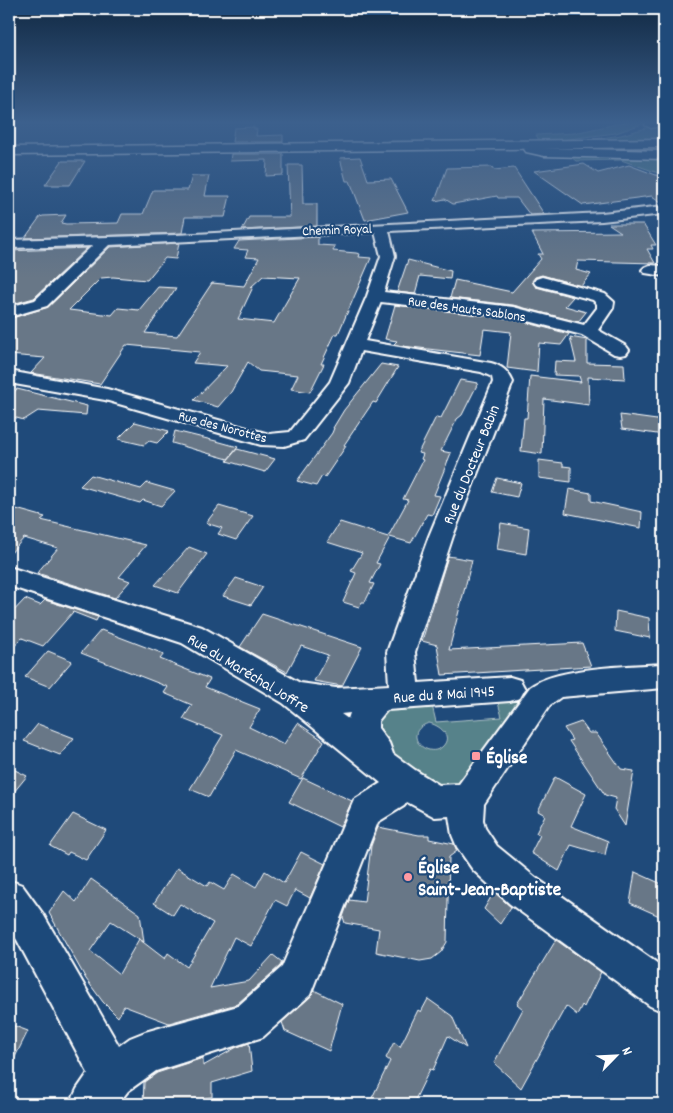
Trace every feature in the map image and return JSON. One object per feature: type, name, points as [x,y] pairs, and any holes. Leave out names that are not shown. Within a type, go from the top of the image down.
[{"type":"street","name":"Chemin Royal","points":[[9,244],[104,242],[602,217],[664,210]]},
{"type":"street","name":"Rue des Norottes","points":[[9,377],[107,395],[268,440],[284,440],[297,436],[340,383],[356,345],[388,256],[381,228]]},
{"type":"street","points":[[9,312],[41,303],[104,242]]},
{"type":"street","points":[[542,282],[599,297],[606,302],[605,308],[588,331]]},
{"type":"street","name":"Rue des Hauts Sablons","points":[[375,296],[513,312],[588,331],[620,350]]},
{"type":"street","name":"Rue du Docteur Babin","points":[[356,345],[496,370],[501,375],[503,382],[441,536],[401,652],[391,697]]},
{"type":"street","name":"Rue du Maréchal Joffre","points":[[9,576],[192,635],[293,694],[403,781],[435,801],[468,800]]},
{"type":"street","points":[[664,676],[562,685],[549,689],[540,696],[468,800],[466,820],[469,834],[485,858],[523,891],[664,992]]},
{"type":"street","name":"Rue du 8 Mai 1945","points":[[293,694],[336,701],[510,689]]},
{"type":"street","name":"Rue du 8 Mai 1945","points":[[391,697],[365,713],[361,721],[361,728],[365,737],[403,781]]},
{"type":"street","points":[[9,898],[30,927],[103,1090],[145,1053],[248,1023],[296,981],[366,811],[392,794],[403,781]]},
{"type":"green space","points":[[510,689],[540,696],[468,800],[435,801],[403,781],[365,737],[362,725],[364,716],[379,698]],"holes":[[[495,692],[502,717],[436,722],[430,697]],[[429,723],[437,726],[446,735],[445,743],[436,750],[429,750],[423,747],[416,738],[417,732],[421,727]]]},
{"type":"building","points":[[53,174],[77,174],[70,185],[45,185]]},
{"type":"building","points":[[266,174],[283,174],[283,175],[266,176]]},
{"type":"building","points":[[288,174],[302,174],[303,204],[317,204],[317,226],[242,230],[249,217],[290,217]]},
{"type":"building","points":[[344,174],[366,174],[368,180],[391,179],[408,212],[365,220],[350,181],[346,181]]},
{"type":"building","points":[[445,174],[518,174],[544,214],[530,215],[517,198],[498,198],[497,196],[453,204],[445,199],[435,201]]},
{"type":"building","points":[[538,174],[653,174],[664,178],[664,204],[652,196],[583,205]]},
{"type":"building","points":[[192,176],[209,176],[205,196],[230,196],[225,217],[185,217],[182,233],[25,238],[40,217],[43,216],[66,215],[61,223],[66,224],[118,223],[122,214],[143,214],[153,190],[188,190]]},
{"type":"building","points":[[609,224],[643,224],[656,245],[651,245],[653,249],[647,249],[655,263],[578,261],[576,270],[591,274],[581,286],[542,275],[535,277],[532,281],[536,287],[573,297],[565,306],[586,312],[578,322],[513,305],[450,298],[455,280],[512,292],[541,259],[538,254],[543,254],[532,233],[621,232]]},
{"type":"building","points":[[318,237],[318,245],[335,246],[333,251],[356,253],[360,254],[359,257],[371,258],[338,334],[335,334],[321,364],[324,364],[310,392],[291,389],[298,375],[259,371],[248,362],[231,392],[218,407],[194,400],[227,366],[193,363],[200,352],[126,345],[100,384],[31,373],[45,358],[9,355],[9,319],[48,307],[110,247],[179,243],[176,259],[165,258],[147,280],[113,277],[101,278],[69,310],[112,315],[118,308],[139,310],[158,287],[176,288],[145,333],[177,336],[212,283],[244,286],[259,258],[245,257],[248,250],[234,249],[239,241]],"holes":[[[263,276],[300,278],[274,323],[238,319],[253,287],[251,287]]]},
{"type":"building","points":[[87,248],[34,298],[9,305],[9,251]]},
{"type":"building","points":[[408,260],[451,271],[450,279],[420,276],[415,294],[397,292]]},
{"type":"building","points":[[395,305],[513,319],[569,334],[561,345],[539,343],[537,372],[507,368],[511,332],[484,329],[480,355],[402,346],[394,344],[397,341],[385,339]]},
{"type":"building","points":[[570,337],[587,340],[587,363],[624,364],[625,379],[588,377],[589,405],[544,399],[542,454],[521,451],[524,418],[527,418],[530,376],[581,382],[579,376],[554,375],[555,361],[576,362]]},
{"type":"building","points":[[381,364],[398,367],[376,403],[373,402],[344,445],[346,446],[325,477],[322,476],[316,486],[297,481],[332,433],[344,410]]},
{"type":"building","points":[[460,380],[478,383],[441,451],[451,453],[434,495],[440,496],[432,515],[427,514],[411,543],[390,537],[376,563],[380,564],[370,583],[374,584],[365,602],[362,602],[359,607],[343,602],[356,573],[351,571],[362,553],[327,542],[340,522],[388,537],[408,500],[403,499],[423,460],[421,459],[423,454],[418,453],[436,417],[441,418]]},
{"type":"building","points":[[17,389],[87,406],[86,415],[38,411],[24,420],[9,416],[9,392],[14,392]]},
{"type":"building","points":[[620,415],[664,421],[664,435],[622,429]]},
{"type":"building","points":[[135,422],[169,431],[157,443],[149,441],[144,445],[118,439]]},
{"type":"building","points":[[175,431],[238,447],[228,459],[172,443]]},
{"type":"building","points":[[237,449],[275,459],[265,472],[227,461]]},
{"type":"building","points":[[539,460],[563,463],[563,466],[571,467],[571,482],[539,478]]},
{"type":"building","points":[[91,475],[141,489],[147,483],[175,491],[161,506],[143,500],[140,503],[80,486]]},
{"type":"building","points":[[497,478],[521,483],[517,497],[492,492]]},
{"type":"building","points":[[569,489],[591,493],[591,501],[642,512],[641,528],[565,513]]},
{"type":"building","points":[[219,506],[253,516],[236,540],[218,534],[222,528],[206,523]]},
{"type":"building","points":[[9,507],[45,517],[41,520],[146,545],[119,577],[130,581],[115,598],[37,573],[58,548],[24,538],[9,555]]},
{"type":"building","points":[[501,523],[529,528],[526,554],[497,549]]},
{"type":"building","points":[[189,547],[207,554],[178,593],[155,585]]},
{"type":"building","points":[[448,556],[472,560],[449,650],[582,643],[591,666],[442,675],[437,645],[422,641]]},
{"type":"building","points":[[236,578],[263,587],[251,605],[223,596]]},
{"type":"building","points":[[25,599],[40,605],[45,600],[98,617],[96,621],[73,612],[43,646],[22,638],[9,652],[9,616]]},
{"type":"building","points":[[616,611],[649,618],[650,638],[615,631]]},
{"type":"building","points":[[262,614],[362,647],[342,686],[314,681],[328,655],[301,646],[287,672],[240,647]]},
{"type":"building","points":[[101,630],[164,654],[160,659],[210,679],[205,687],[260,709],[249,727],[284,744],[298,723],[324,741],[301,779],[236,750],[209,797],[190,789],[223,735],[183,719],[192,705],[164,693],[168,687],[81,653]]},
{"type":"building","points":[[48,651],[72,661],[50,687],[25,677]]},
{"type":"building","points":[[581,722],[589,733],[596,733],[621,769],[634,771],[625,826],[614,809],[616,798],[605,795],[569,741],[572,740],[564,728]]},
{"type":"building","points":[[38,724],[74,738],[60,755],[24,741]]},
{"type":"building","points":[[9,767],[27,776],[9,798]]},
{"type":"building","points":[[555,777],[586,794],[571,826],[608,841],[605,855],[571,845],[559,871],[531,853],[540,835],[536,833],[545,815],[538,811]]},
{"type":"building","points":[[303,778],[352,801],[340,827],[289,802]]},
{"type":"building","points":[[73,814],[106,830],[86,860],[69,852],[67,855],[50,846]]},
{"type":"building","name":"Église Saint-Jean-Baptiste","points":[[378,827],[419,835],[429,835],[429,839],[454,844],[457,851],[449,857],[447,942],[441,952],[432,959],[420,961],[376,952],[379,929],[345,923],[343,917],[349,900],[364,902],[371,846]]},
{"type":"building","points":[[301,852],[325,864],[310,898],[295,890],[287,906],[275,900],[251,946],[234,937],[210,988],[249,981],[273,955],[282,962],[280,966],[237,1004],[169,1023],[124,1006],[118,1017],[103,1002],[86,979],[49,913],[64,891],[76,902],[91,879],[140,914],[144,942],[111,921],[90,951],[119,974],[139,939],[165,959],[168,953],[187,967],[213,923],[180,904],[173,915],[154,903],[177,868],[207,886],[210,882],[224,890],[234,874],[256,887],[265,871],[284,883]]},
{"type":"building","points":[[635,872],[664,885],[664,918],[630,903]]},
{"type":"building","points":[[494,892],[511,907],[500,924],[484,909]]},
{"type":"building","points":[[556,940],[601,972],[584,1007],[582,1005],[577,1015],[566,1006],[521,1088],[494,1063],[523,1009],[517,1004]]},
{"type":"building","points":[[314,990],[342,1004],[329,1051],[285,1031],[282,1022],[311,996]]},
{"type":"building","points":[[428,999],[452,1016],[466,1048],[448,1036],[433,1070],[430,1069],[413,1104],[369,1104],[390,1061],[386,1058],[394,1042],[400,1047],[418,1010],[421,1012]]},
{"type":"building","points":[[9,1024],[28,1031],[9,1069]]},
{"type":"building","points":[[249,1043],[252,1071],[212,1083],[212,1097],[204,1098],[204,1104],[143,1104],[144,1082],[157,1073],[203,1058],[203,1066],[237,1047]]},
{"type":"place","name":"Église","points":[[476,756]]},
{"type":"place","name":"Église Saint-Jean-Baptiste","points":[[408,877]]}]
